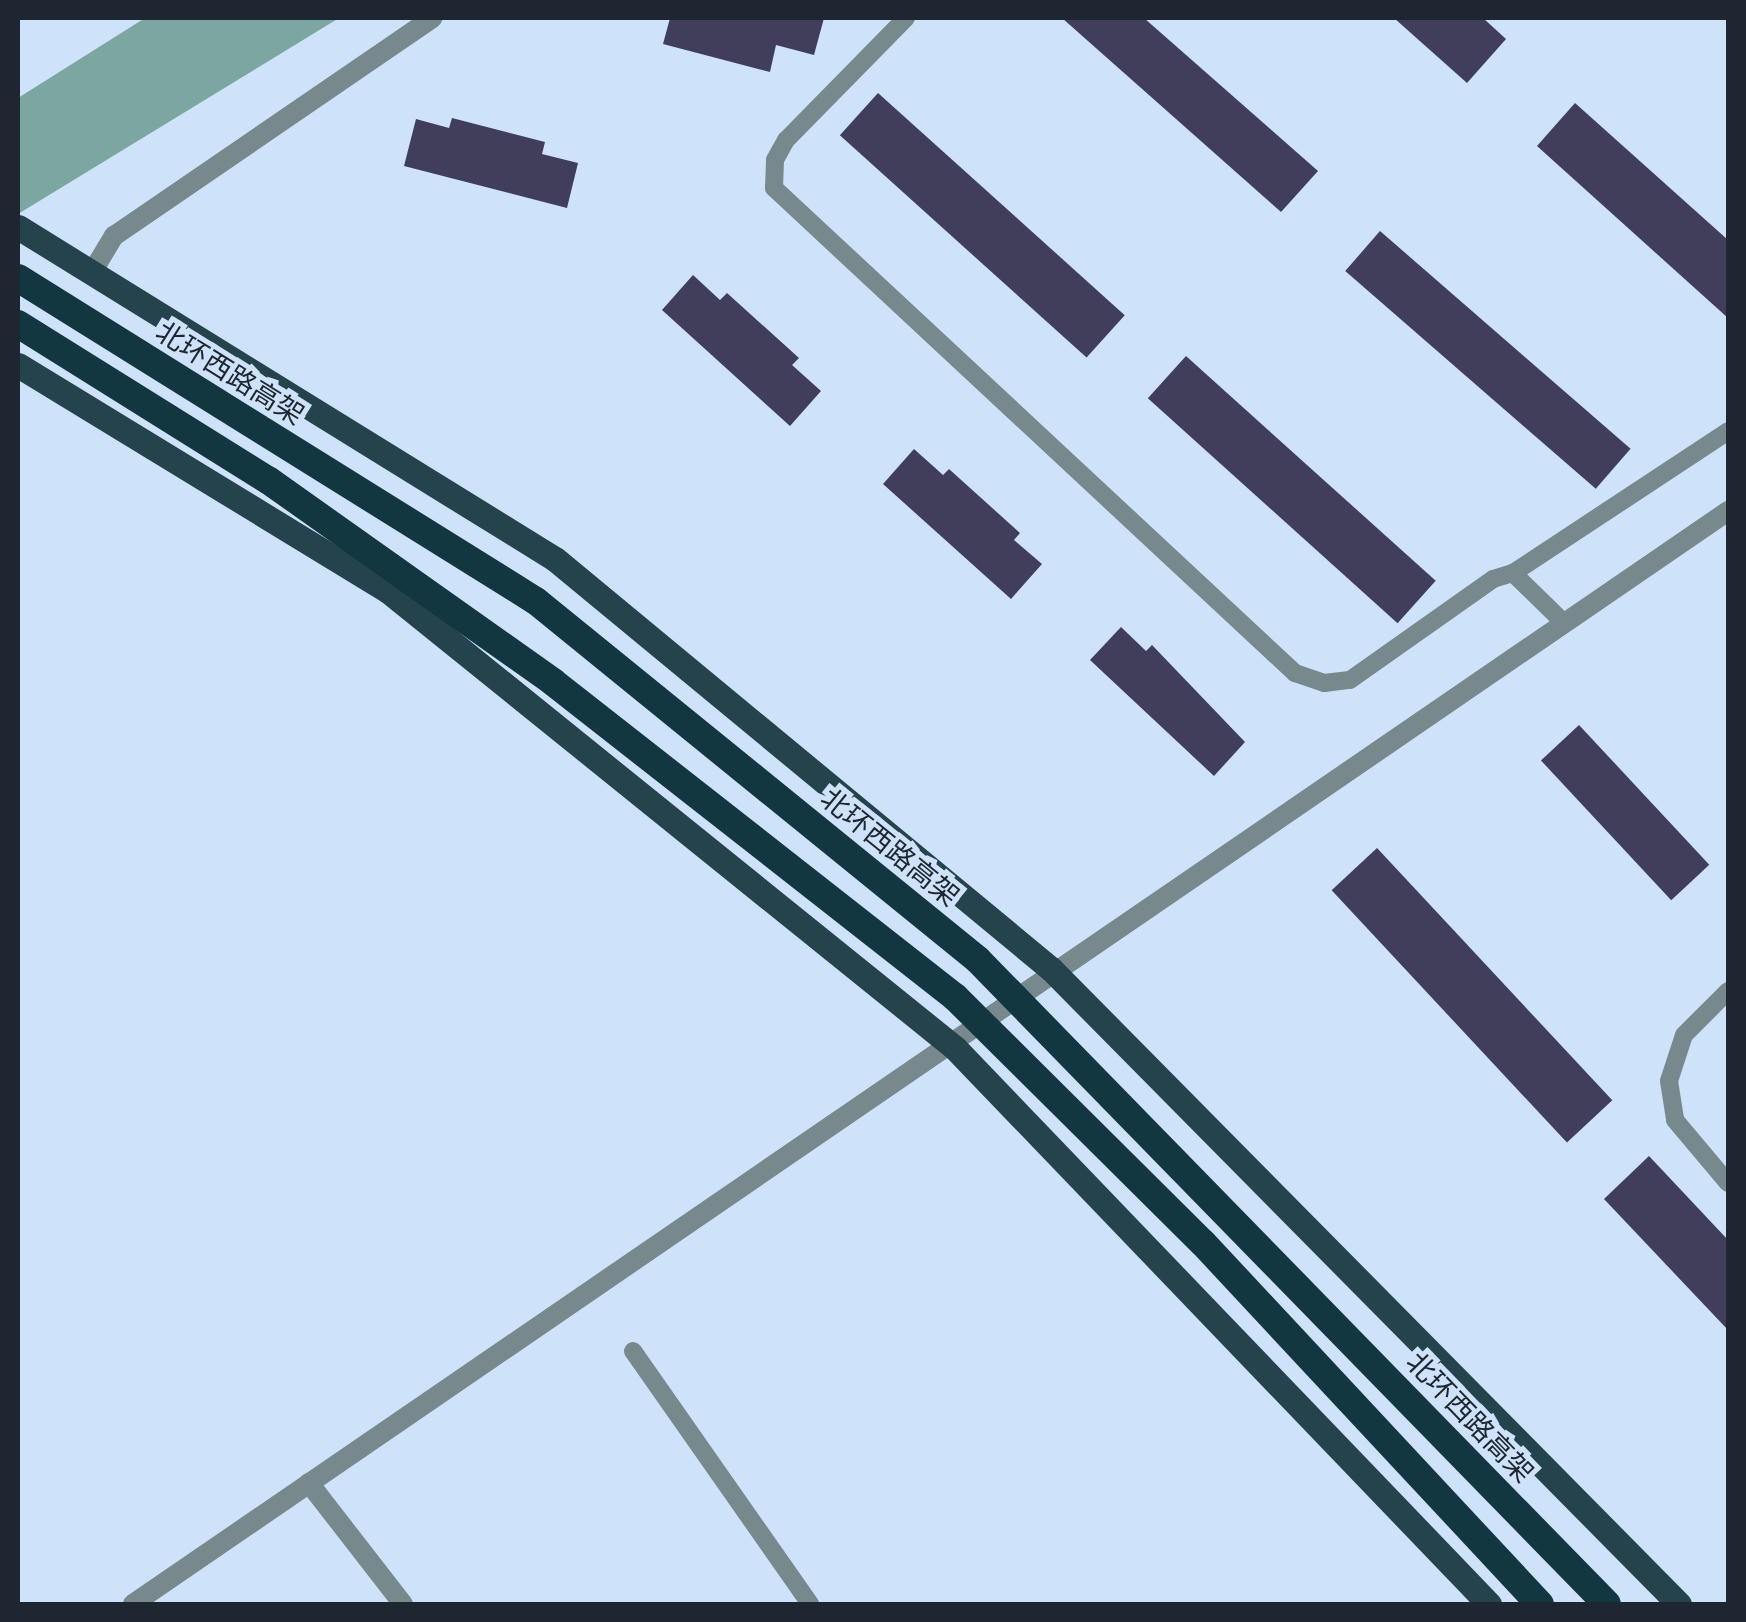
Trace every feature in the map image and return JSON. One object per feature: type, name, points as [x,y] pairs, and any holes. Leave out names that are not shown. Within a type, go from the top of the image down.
[{"type":"highway","name":"北环西路高架","points":[[18,278],[536,602],[978,960],[1608,1604]]},
{"type":"highway","points":[[18,324],[268,480],[553,682],[954,998],[1203,1243],[1540,1604]]},
{"type":"main road","points":[[18,227],[94,269],[555,559],[1051,969],[1679,1604]]},
{"type":"main road","points":[[18,366],[387,590],[946,1042],[1489,1604]]},
{"type":"street","points":[[94,269],[114,236],[432,18]]},
{"type":"street","points":[[133,1604],[1051,969],[1728,511]]},
{"type":"street","points":[[309,1482],[403,1604]]},
{"type":"lane","points":[[906,18],[786,140],[775,160],[774,188],[1295,673],[1324,683],[1350,680],[1493,579],[1514,574],[1728,431]]},
{"type":"lane","points":[[1514,574],[1564,623]]},
{"type":"lane","points":[[1727,995],[1684,1036],[1669,1081],[1675,1120],[1728,1184]]},
{"type":"lane","points":[[633,1351],[810,1604]]},
{"type":"shaded area","points":[[145,18],[339,18],[18,214],[18,98]]},
{"type":"building","points":[[670,18],[824,18],[814,55],[776,45],[770,72],[663,44]]},
{"type":"building","points":[[1062,18],[1144,18],[1318,171],[1281,212]]},
{"type":"building","points":[[1394,18],[1483,18],[1506,39],[1467,83]]},
{"type":"building","points":[[878,93],[1125,315],[1087,358],[840,135]]},
{"type":"building","points":[[1575,103],[1728,240],[1728,318],[1537,146]]},
{"type":"building","points":[[452,118],[545,142],[542,154],[578,163],[567,208],[404,166],[416,119],[449,128]]},
{"type":"building","points":[[1380,231],[1631,449],[1596,489],[1345,271]]},
{"type":"building","points":[[693,275],[720,300],[727,293],[799,358],[792,365],[821,391],[790,426],[662,310]]},
{"type":"building","points":[[1186,356],[1436,581],[1398,623],[1148,398]]},
{"type":"building","points":[[914,449],[943,475],[949,469],[1020,533],[1014,540],[1042,564],[1011,599],[883,484]]},
{"type":"building","points":[[1121,627],[1146,651],[1152,645],[1245,742],[1214,776],[1090,660]]},
{"type":"building","points":[[1579,725],[1709,865],[1671,900],[1541,760]]},
{"type":"building","points":[[1377,848],[1612,1100],[1567,1143],[1332,890]]},
{"type":"building","points":[[1649,1156],[1728,1240],[1728,1330],[1604,1199]]}]
